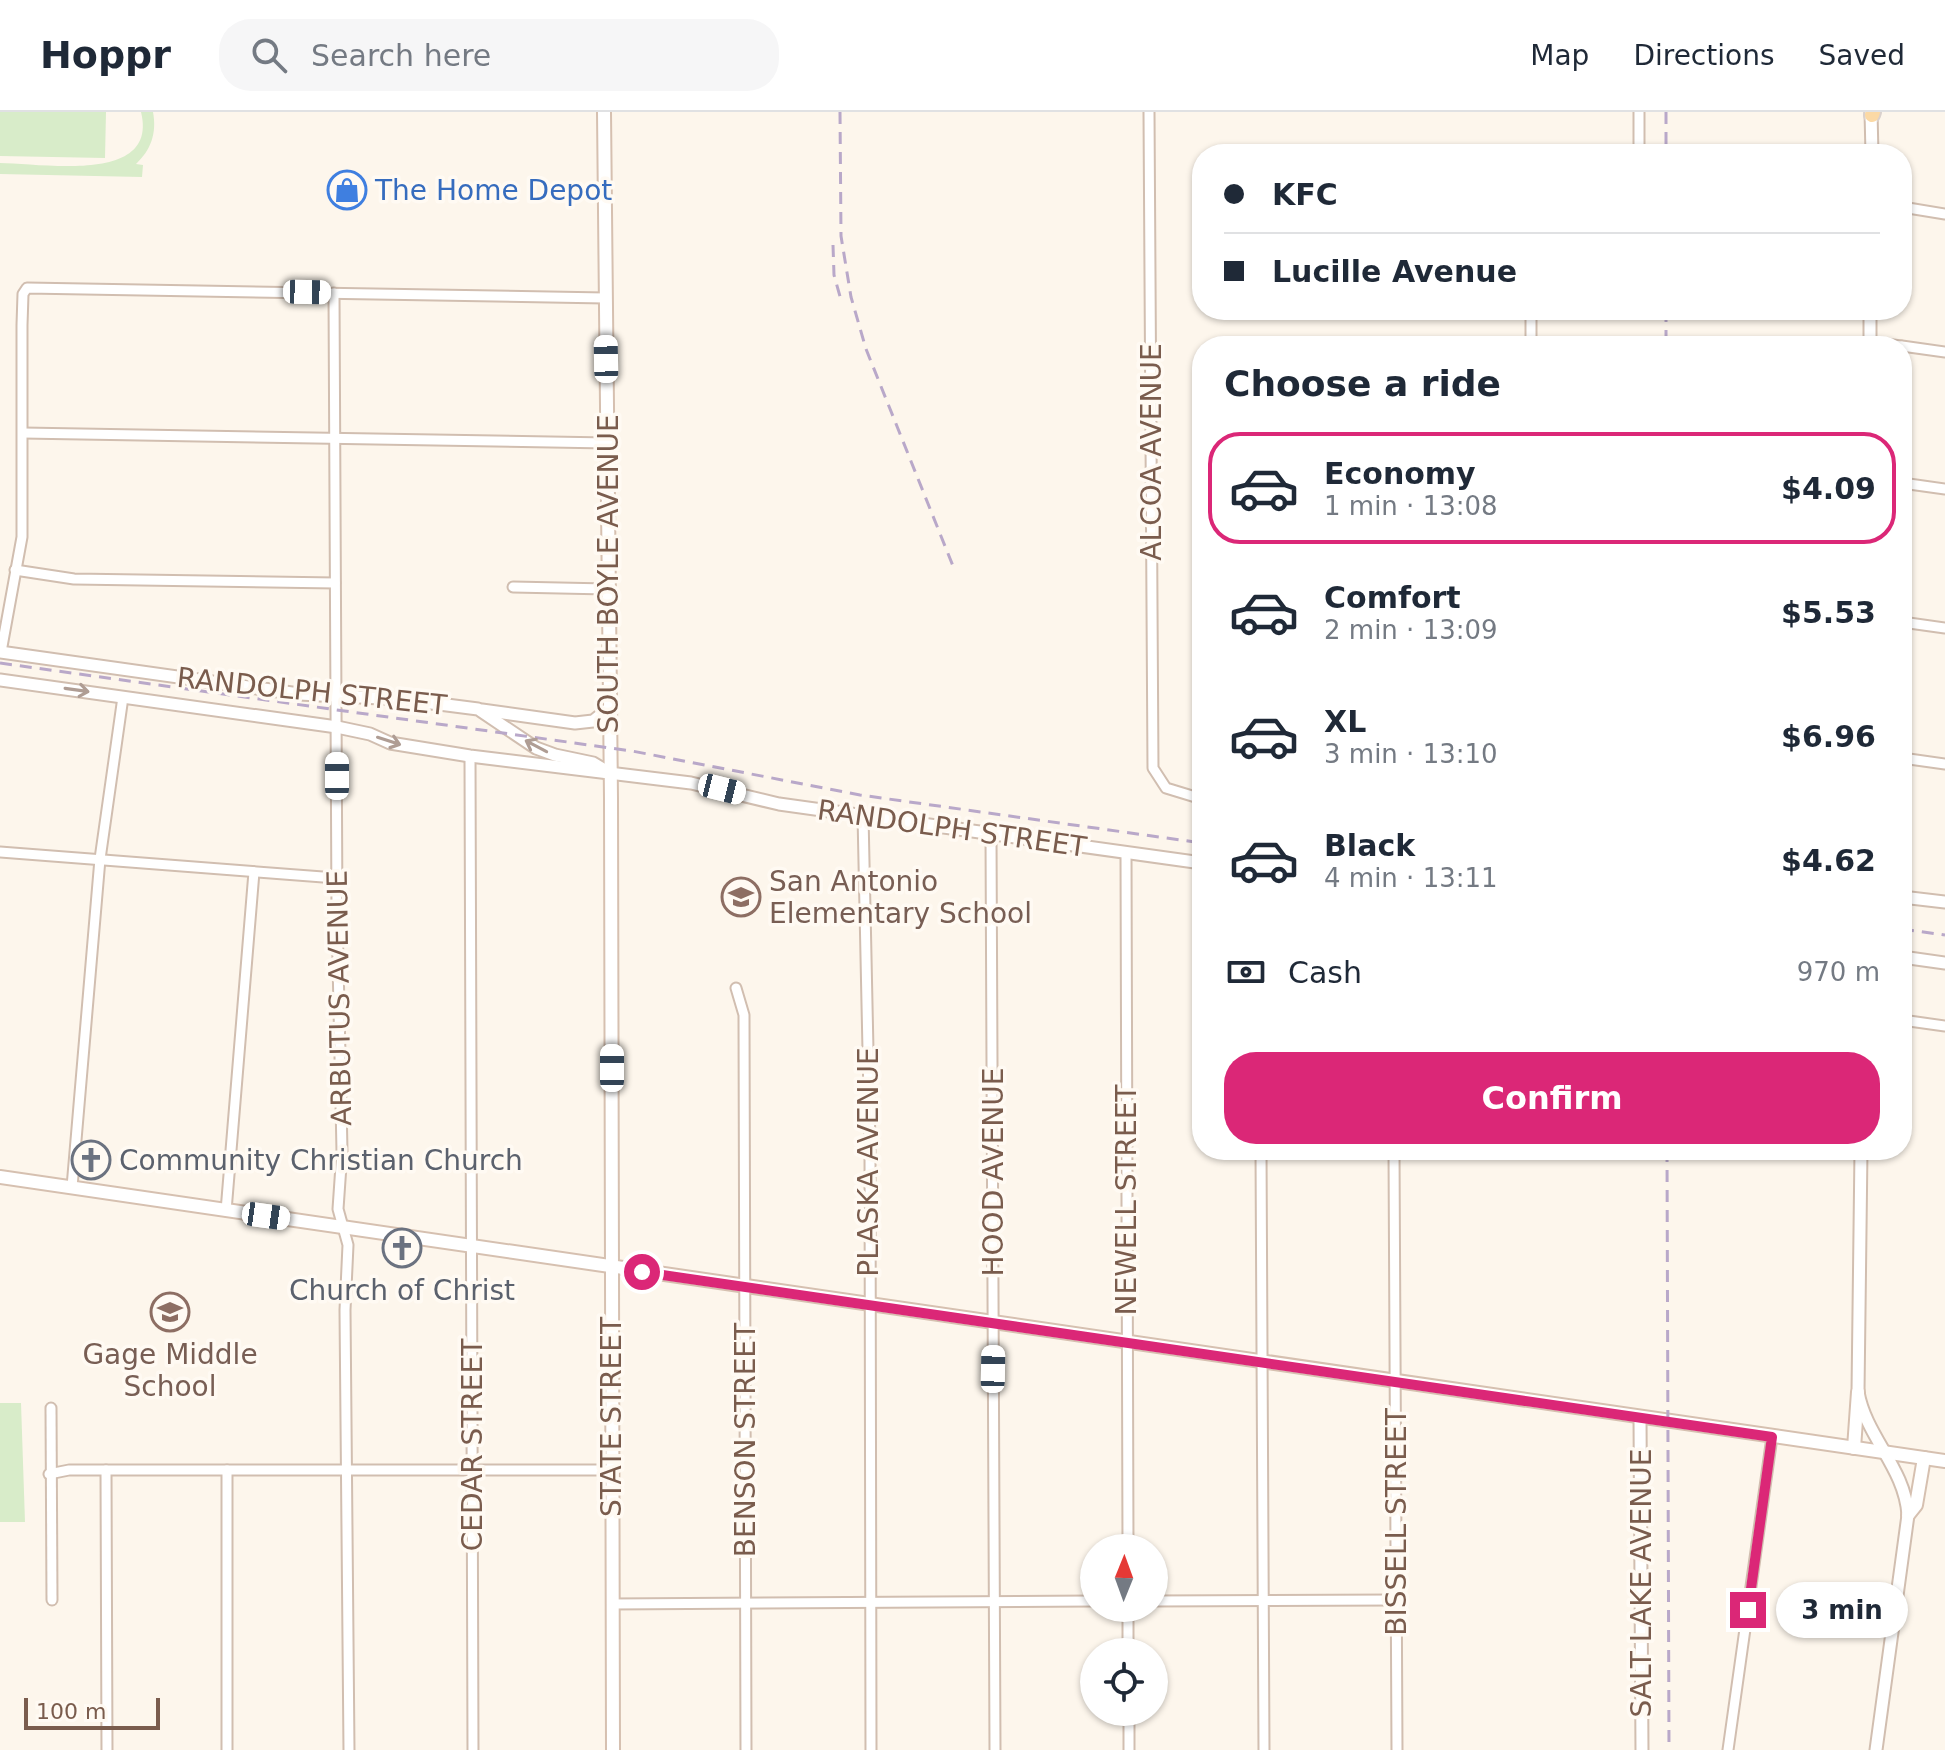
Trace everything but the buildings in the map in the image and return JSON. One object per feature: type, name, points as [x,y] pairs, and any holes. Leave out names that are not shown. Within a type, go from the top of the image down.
[{"type":"main road","name":"SOUTH BOYLE AVENUE","points":[[604,112],[609,748]]},
{"type":"main road","name":"STATE STREET","points":[[609,748],[613,1750]]},
{"type":"main road","points":[[0,1177],[1945,1461]]},
{"type":"main road","points":[[1854,1448],[1858,1392]]},
{"type":"main road","points":[[1908,1515],[1916,1505],[1924,1458]]},
{"type":"street","name":"ALCOA AVENUE","points":[[1149,112],[1153,764],[1166,788],[1192,796]]},
{"type":"street","points":[[1639,112],[1639,144]]},
{"type":"street","points":[[1872,113],[1872,144]]},
{"type":"street","points":[[1912,209],[1945,214]]},
{"type":"street","points":[[1,652],[22,537],[23,294],[27,288],[605,298]]},
{"type":"street","name":"ARBUTUS AVENUE","points":[[334,293],[338,697],[336,878],[342,1143],[338,1209],[348,1245],[345,1310],[349,1471],[349,1750]]},
{"type":"street","points":[[1912,348],[1945,352]]},
{"type":"street","points":[[23,433],[608,443]]},
{"type":"street","points":[[1912,484],[1945,489]]},
{"type":"street","points":[[15,570],[74,579],[335,583]]},
{"type":"street","points":[[513,587],[607,589]]},
{"type":"street","points":[[1912,623],[1945,628]]},
{"type":"street","name":"RANDOLPH STREET","points":[[1,652],[338,697],[400,699],[478,709],[536,748],[593,763],[609,772]]},
{"type":"street","name":"RANDOLPH STREET","points":[[0,680],[337,727],[401,745],[470,756],[691,783],[779,804],[1192,862]]},
{"type":"street","points":[[72,1187],[100,859],[123,697]]},
{"type":"street","points":[[478,709],[575,723],[593,721],[608,709]]},
{"type":"street","name":"CEDAR STREET","points":[[470,756],[473,1750]]},
{"type":"street","points":[[1912,759],[1945,764]]},
{"type":"street","name":"PLASKA AVENUE","points":[[863,815],[871,1750]]},
{"type":"street","name":"HOOD AVENUE","points":[[991,835],[995,1750]]},
{"type":"street","points":[[0,852],[336,878]]},
{"type":"street","name":"NEWELL STREET","points":[[1126,853],[1128,1534]]},
{"type":"street","points":[[226,1211],[254,872]]},
{"type":"street","points":[[1912,898],[1945,902]]},
{"type":"street","points":[[1912,958],[1945,963]]},
{"type":"street","name":"BENSON STREET","points":[[736,988],[744,1015],[746,1750]]},
{"type":"street","points":[[1912,1021],[1945,1026]]},
{"type":"street","points":[[1261,1160],[1264,1750]]},
{"type":"street","name":"BISSELL STREET","points":[[1394,1160],[1397,1750]]},
{"type":"street","points":[[1861,1160],[1858,1392],[1864,1418],[1901,1479],[1908,1515],[1876,1750]]},
{"type":"street","points":[[51,1408],[52,1600]]},
{"type":"street","name":"SALT LAKE AVENUE","points":[[1640,1417],[1642,1750]]},
{"type":"street","points":[[1728,1750],[1772,1437]]},
{"type":"street","points":[[49,1461],[69,1470]]},
{"type":"street","points":[[49,1474],[69,1470],[334,1468],[349,1471],[611,1470]]},
{"type":"street","points":[[106,1470],[107,1750]]},
{"type":"street","points":[[227,1470],[227,1750]]},
{"type":"street","points":[[1168,1601],[1396,1600]]},
{"type":"street","points":[[612,1604],[1080,1601]]},
{"type":"street","points":[[1129,1726],[1129,1750]]},
{"type":"green space","points":[[0,112],[106,112],[105,158],[0,156]]},
{"type":"green space","points":[[141,112],[153,112],[154,120],[152,141],[136,164],[143,165],[142,177],[0,174],[0,163],[67,166],[115,160],[132,151],[142,135]]},
{"type":"green space","points":[[0,1403],[21,1403],[25,1522],[0,1522]]},
{"type":"railway","points":[[840,112],[841,236],[851,297],[866,349],[955,571]]},
{"type":"railway","points":[[1666,112],[1666,144]]},
{"type":"railway","points":[[833,245],[834,275],[841,300]]},
{"type":"railway","points":[[1666,320],[1666,336]]},
{"type":"railway","points":[[0,663],[632,751],[860,795],[1192,842]]},
{"type":"railway","points":[[1912,930],[1945,935]]},
{"type":"railway","points":[[1667,1160],[1669,1750]]},
{"type":"place","name":"The Home Depot","points":[[347,190]]},
{"type":"place","name":"San Antonio Elementary School","points":[[741,897]]},
{"type":"place","name":"Community Christian Church","points":[[91,1160]]},
{"type":"place","name":"Church of Christ","points":[[402,1248]]},
{"type":"place","name":"Gage Middle School","points":[[170,1312]]},
{"type":"route","points":[[642,1272],[1772,1437],[1748,1610]]}]
